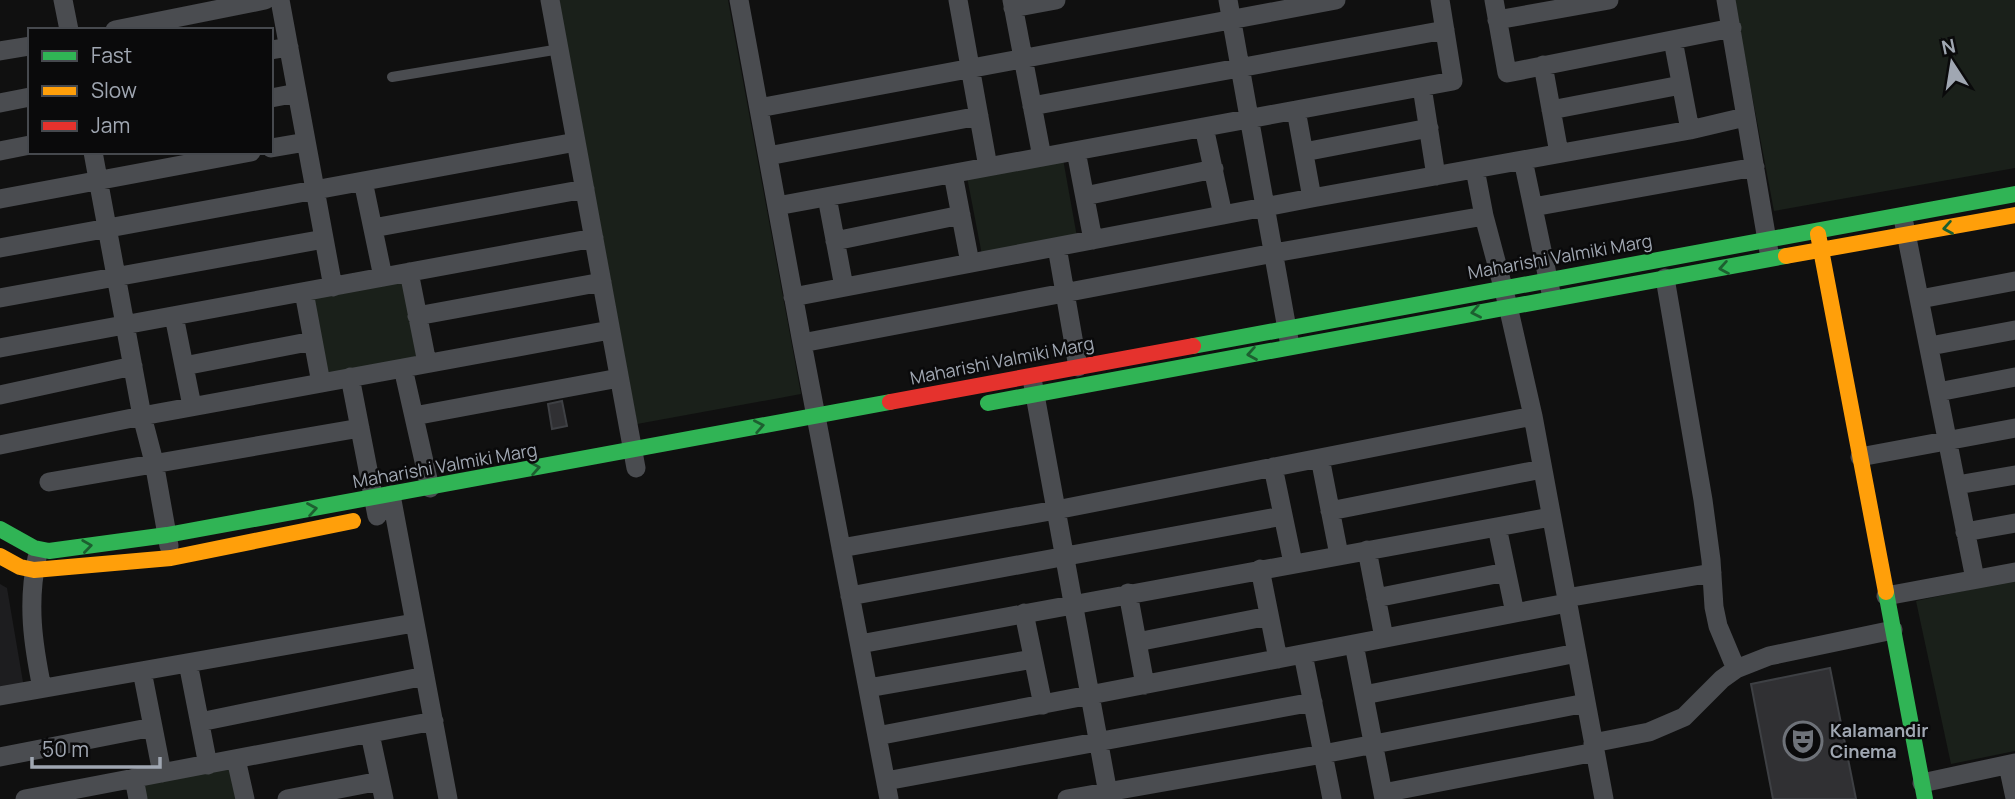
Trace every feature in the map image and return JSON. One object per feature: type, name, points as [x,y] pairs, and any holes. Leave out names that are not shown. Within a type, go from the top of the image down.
[{"type":"street","points":[[63,0],[69,28]]},
{"type":"street","points":[[125,28],[265,0]]},
{"type":"street","points":[[279,0],[280,49],[297,93],[333,287]]},
{"type":"street","points":[[550,0],[635,464]]},
{"type":"street","points":[[739,0],[888,790],[1099,742],[1313,702]]},
{"type":"street","points":[[958,0],[988,167]]},
{"type":"street","points":[[1042,157],[1013,4],[1056,0]]},
{"type":"street","points":[[759,108],[1023,58],[1229,10],[1336,0]]},
{"type":"street","points":[[777,206],[1453,81],[1440,0]]},
{"type":"street","points":[[1494,0],[1507,73],[1732,28]]},
{"type":"street","points":[[1497,20],[1609,0]]},
{"type":"street","points":[[1726,0],[1770,260]]},
{"type":"street","points":[[1229,10],[1291,347]]},
{"type":"street","points":[[1032,106],[1445,30]]},
{"type":"street","points":[[1673,40],[1690,130]]},
{"type":"street","points":[[0,51],[28,46]]},
{"type":"street","points":[[1543,65],[1559,153]]},
{"type":"street","points":[[1551,110],[1681,85]]},
{"type":"street","points":[[1422,87],[1436,176]]},
{"type":"street","points":[[273,98],[297,93]]},
{"type":"street","points":[[0,103],[28,97]]},
{"type":"street","points":[[1296,110],[1312,198]]},
{"type":"street","points":[[768,156],[979,116]]},
{"type":"street","points":[[793,297],[1312,198],[1690,130],[1745,117]]},
{"type":"street","points":[[1204,127],[1223,215]]},
{"type":"street","points":[[1304,152],[1429,128]]},
{"type":"street","points":[[273,148],[306,142]]},
{"type":"street","points":[[0,248],[576,142]]},
{"type":"street","points":[[0,151],[28,145]]},
{"type":"street","points":[[1076,151],[1093,240]]},
{"type":"street","points":[[93,154],[171,558]]},
{"type":"street","points":[[0,199],[240,154]]},
{"type":"street","points":[[1523,160],[1550,289]]},
{"type":"street","points":[[1533,207],[1755,167]]},
{"type":"street","points":[[1085,196],[1213,169]]},
{"type":"street","points":[[1475,169],[1533,416],[1587,703],[1598,798]]},
{"type":"street","points":[[953,174],[970,263]]},
{"type":"street","points":[[363,181],[383,277]]},
{"type":"street","points":[[373,228],[584,189]]},
{"type":"street","name":"Maharishi Valmiki Marg","points":[[967,407],[1078,367],[1287,326],[1550,289],[1767,238],[2015,194]]},
{"type":"street","points":[[827,197],[844,287]]},
{"type":"street","points":[[1901,214],[1908,235],[1975,579]]},
{"type":"street","points":[[835,240],[961,215]]},
{"type":"street","name":"Maharishi Valmiki Marg","points":[[1550,289],[1665,278],[2015,215]]},
{"type":"street","points":[[802,343],[1484,216]]},
{"type":"street","points":[[1817,229],[1923,791],[2011,764],[2015,799]]},
{"type":"street","points":[[0,348],[594,238]]},
{"type":"street","points":[[0,298],[324,239]]},
{"type":"street","points":[[1057,247],[1078,367]]},
{"type":"street","points":[[409,272],[426,363]]},
{"type":"street","points":[[1665,278],[1703,500],[1714,607],[1718,626],[1736,669]]},
{"type":"street","points":[[1920,299],[2015,281]]},
{"type":"street","points":[[417,316],[602,282]]},
{"type":"street","points":[[304,292],[321,383]]},
{"type":"street","name":"Maharishi Valmiki Marg","points":[[0,556],[20,567],[34,570],[171,558],[389,507],[430,488],[635,464],[1033,385],[1291,347],[1506,297]]},
{"type":"street","points":[[174,316],[192,406]]},
{"type":"street","points":[[0,445],[142,415],[610,330]]},
{"type":"street","points":[[1930,346],[2015,330]]},
{"type":"street","points":[[184,366],[313,341]]},
{"type":"street","points":[[0,395],[133,366]]},
{"type":"street","points":[[403,368],[430,488]]},
{"type":"street","points":[[350,377],[360,428],[389,507],[448,799]]},
{"type":"street","points":[[1938,391],[2015,377]]},
{"type":"street","points":[[414,416],[619,378]]},
{"type":"street","points":[[1033,385],[1109,795]]},
{"type":"street","points":[[841,548],[1056,510],[1533,416]]},
{"type":"street","points":[[49,482],[360,428]]},
{"type":"street","points":[[1860,457],[2015,428]]},
{"type":"street","points":[[1320,458],[1339,555]]},
{"type":"street","points":[[1273,467],[1293,563]]},
{"type":"street","points":[[1331,510],[1542,469]]},
{"type":"street","points":[[1957,485],[2015,474]]},
{"type":"street","name":"Maharishi Valmiki Marg","points":[[0,529],[39,549],[49,551],[389,507]]},
{"type":"street","points":[[850,596],[1283,516]]},
{"type":"street","points":[[860,644],[1551,517]]},
{"type":"street","points":[[1965,532],[2015,523]]},
{"type":"street","points":[[1497,527],[1514,613]]},
{"type":"street","points":[[39,549],[30,610],[42,688]]},
{"type":"street","points":[[1367,550],[1384,638]]},
{"type":"street","points":[[1261,569],[1278,659]]},
{"type":"street","points":[[1376,598],[1506,572]]},
{"type":"street","points":[[877,736],[1712,572]]},
{"type":"street","points":[[1886,596],[2015,572]]},
{"type":"street","points":[[1128,593],[1145,685]]},
{"type":"street","points":[[1024,613],[1043,705]]},
{"type":"street","points":[[1137,642],[1269,616]]},
{"type":"street","points":[[0,696],[414,623]]},
{"type":"street","points":[[1354,644],[1384,796],[1648,732],[1684,717],[1721,679],[1736,669],[1769,656],[1893,630]]},
{"type":"street","points":[[1364,695],[1577,653]]},
{"type":"street","points":[[1303,654],[1332,799]]},
{"type":"street","points":[[868,688],[1033,659]]},
{"type":"street","points":[[188,663],[208,765]]},
{"type":"street","points":[[142,671],[162,774]]},
{"type":"street","points":[[200,722],[425,676]]},
{"type":"street","points":[[1067,799],[1109,795],[1587,703]]},
{"type":"street","points":[[25,799],[434,722]]},
{"type":"street","points":[[0,757],[153,727]]},
{"type":"street","points":[[286,799],[382,790],[370,734]]},
{"type":"street","points":[[236,760],[245,799]]},
{"type":"street","points":[[134,778],[138,799]]},
{"type":"lane","points":[[392,77],[559,49]]},
{"type":"shaded area","points":[[559,0],[728,0],[801,394],[637,424]]},
{"type":"shaded area","points":[[1734,0],[2015,0],[2015,168],[1774,211]]},
{"type":"shaded area","points":[[1063,159],[1077,237],[982,255],[967,177]]},
{"type":"shaded area","points":[[406,281],[421,358],[325,376],[311,299]]},
{"type":"shaded area","points":[[2015,580],[2015,751],[1951,764],[1916,601]]},
{"type":"shaded area","points":[[0,584],[7,588],[24,688],[0,692]]},
{"type":"shaded area","points":[[235,767],[241,799],[143,799],[140,785]]},
{"type":"building","points":[[562,401],[567,426],[552,429],[548,404]]},
{"type":"building","name":"Kalamandir Cinema","points":[[1830,668],[1856,799],[1773,799],[1751,684]]},
{"type":"traffic: fast","points":[[1193,346],[2015,194]]},
{"type":"traffic: fast","points":[[988,403],[1786,256]]},
{"type":"traffic: fast","points":[[0,529],[34,548],[49,551],[167,535],[890,402]]},
{"type":"traffic: fast","points":[[1886,592],[1925,799]]},
{"type":"traffic: slow","points":[[1786,256],[2015,215]]},
{"type":"traffic: slow","points":[[1818,234],[1886,592]]},
{"type":"traffic: slow","points":[[0,556],[20,567],[34,570],[171,558],[353,521]]},
{"type":"traffic: jam","points":[[890,402],[1193,346]]},
{"type":"place","name":"Kalamandir Cinema","points":[[1803,741]]}]
